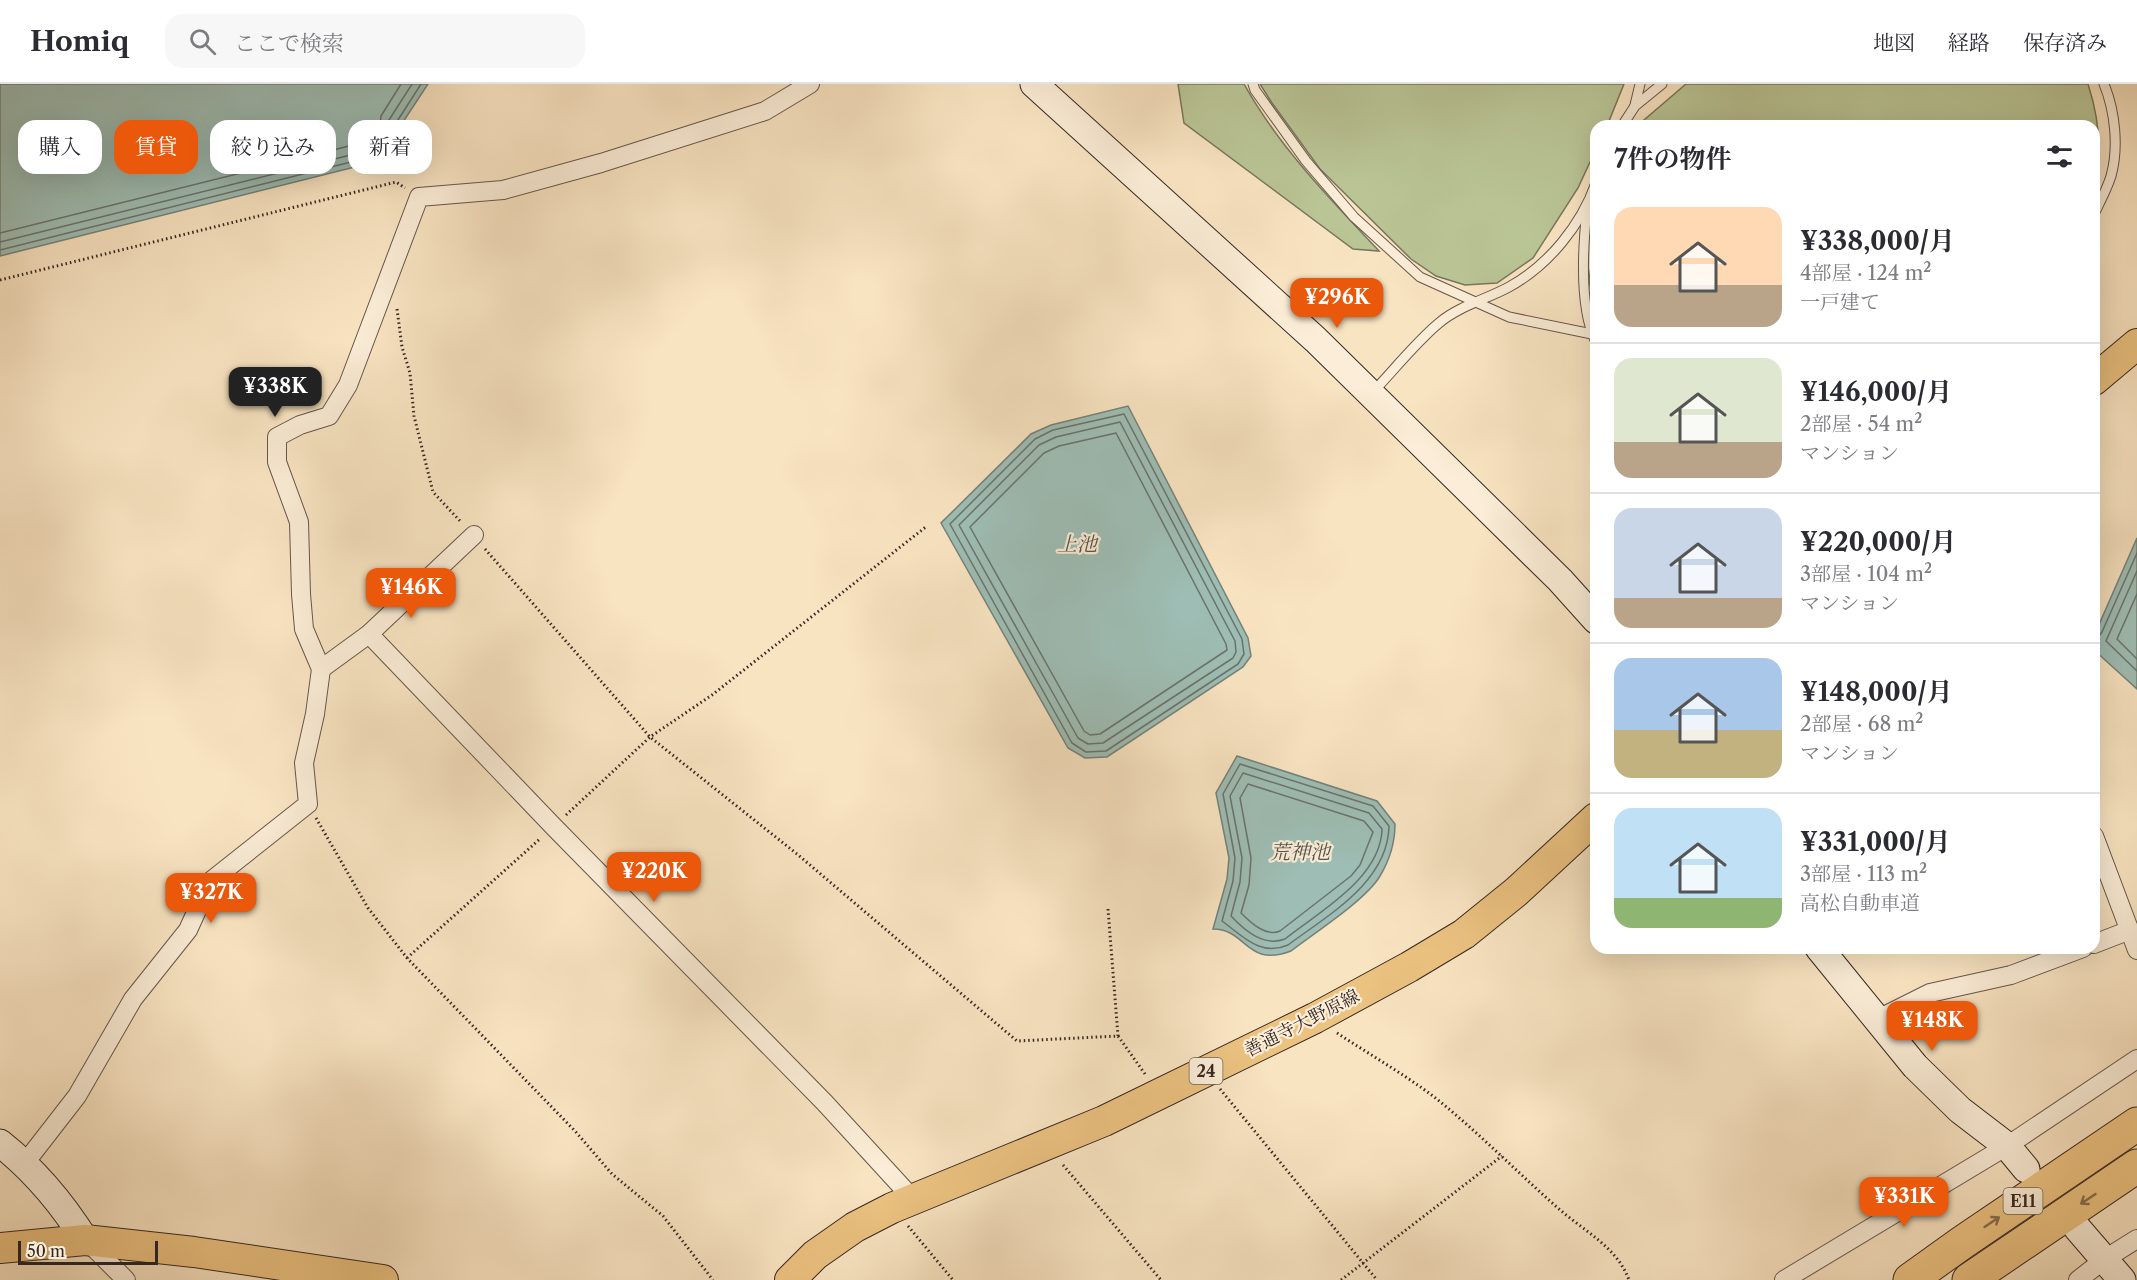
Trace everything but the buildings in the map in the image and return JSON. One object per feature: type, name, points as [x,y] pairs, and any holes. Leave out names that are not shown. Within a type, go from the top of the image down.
[{"type":"highway","name":"E11","points":[[1910,1280],[2137,1124]]},
{"type":"highway","name":"E11","points":[[1969,1280],[2137,1166]]},
{"type":"main road","points":[[2100,375],[2137,344]]},
{"type":"main road","name":"善通寺大野原線","points":[[790,1280],[815,1255],[855,1227],[903,1203],[1047,1145],[1159,1095],[1315,1018],[1409,967],[1464,934],[1516,892],[1590,824]]},
{"type":"main road","points":[[0,1248],[85,1240],[194,1252],[382,1280]]},
{"type":"street","points":[[26,1163],[77,1096],[133,999],[188,930],[207,884],[308,804],[304,763],[315,714],[321,669],[304,629],[300,594],[299,522],[277,462],[277,437],[300,425],[329,416],[348,385],[419,197],[503,190],[601,163],[765,111],[810,84]]},
{"type":"street","points":[[1034,84],[1061,95],[1316,340],[1560,580],[1590,613]]},
{"type":"street","points":[[321,669],[369,634],[474,535]]},
{"type":"street","points":[[369,634],[825,1103],[903,1203]]},
{"type":"street","points":[[2100,852],[2137,950]]},
{"type":"street","points":[[2100,942],[2130,930]]},
{"type":"street","points":[[1824,954],[1915,1066],[1960,1110],[2007,1146],[2026,1169]]},
{"type":"street","points":[[1878,1019],[1930,993],[2011,975],[2047,955]]},
{"type":"street","points":[[1784,1280],[2007,1146],[2137,1059]]},
{"type":"street","points":[[0,1143],[26,1163],[69,1214],[85,1240],[126,1280]]},
{"type":"street","points":[[2078,1229],[2122,1280]]},
{"type":"street","points":[[2078,1280],[2105,1259],[2137,1239]]},
{"type":"lane","points":[[1253,84],[1306,161],[1354,217],[1420,277],[1509,317],[1590,337]]},
{"type":"lane","points":[[1635,106],[1640,84]]},
{"type":"lane","points":[[1626,120],[1635,106],[1662,84]]},
{"type":"lane","points":[[2100,200],[2111,175],[2115,147],[2110,99],[2104,84]]},
{"type":"lane","points":[[1590,199],[1582,250],[1590,319]]},
{"type":"lane","points":[[1370,394],[1439,323],[1511,286],[1551,256],[1587,207]]},
{"type":"path","points":[[0,280],[396,182],[419,197]]},
{"type":"path","points":[[392,269],[402,347],[410,373],[414,416],[433,492],[474,535],[650,737],[797,854],[1017,1041],[1118,1036]]},
{"type":"path","points":[[407,958],[650,737],[712,695],[927,526]]},
{"type":"path","points":[[308,804],[368,909],[407,958],[575,1131],[612,1174],[663,1216],[712,1280]]},
{"type":"path","points":[[1108,909],[1118,1036],[1159,1095]]},
{"type":"path","points":[[1315,1018],[1432,1096],[1561,1210],[1604,1244],[1625,1269],[1629,1280]]},
{"type":"path","points":[[1206,1071],[1377,1280]]},
{"type":"path","points":[[1047,1145],[1161,1280]]},
{"type":"path","points":[[1341,1280],[1502,1156]]},
{"type":"path","points":[[903,1203],[952,1280]]},
{"type":"green space","points":[[1178,84],[1244,84],[1289,151],[1379,251],[1353,249],[1184,123]]},
{"type":"green space","points":[[1260,84],[1624,84],[1609,120],[1590,120],[1590,162],[1578,188],[1533,258],[1497,283],[1465,285],[1436,276],[1411,259],[1320,169]]},
{"type":"green space","points":[[1686,84],[2088,84],[2096,120],[1644,120]]},
{"type":"water","points":[[0,84],[428,84],[404,120],[348,120],[348,169],[336,172],[336,120],[210,120],[210,174],[327,174],[0,256]]},
{"type":"water","name":"上池","points":[[1128,406],[1248,638],[1251,656],[1243,667],[1107,757],[1085,758],[1068,748],[941,523],[1031,434],[1051,425]]},
{"type":"water","points":[[2137,538],[2137,689],[2100,655],[2100,622]]},
{"type":"water","name":"荒神池","points":[[1237,756],[1377,801],[1395,824],[1389,858],[1373,885],[1352,906],[1291,951],[1276,955],[1256,952],[1233,935],[1213,929],[1227,879],[1229,858],[1216,793]]}]
